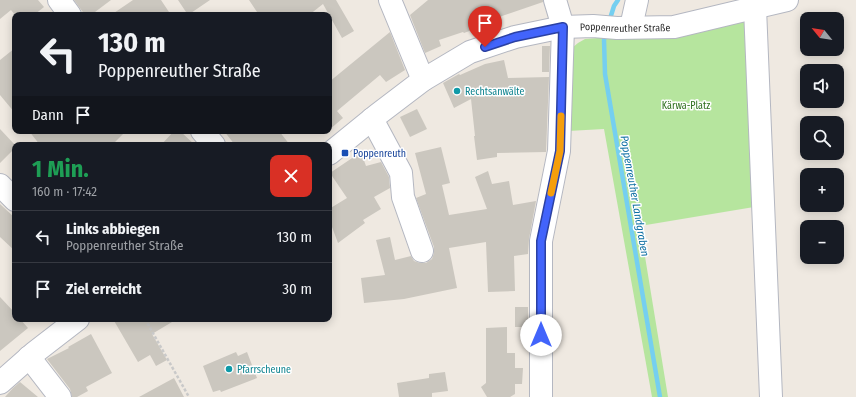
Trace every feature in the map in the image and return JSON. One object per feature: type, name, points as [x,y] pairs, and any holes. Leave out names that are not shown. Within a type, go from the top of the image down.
[{"type":"street","points":[[59,0],[68,12]]},
{"type":"street","points":[[390,0],[423,80]]},
{"type":"street","points":[[541,397],[541,241],[560,151],[563,27],[556,0]]},
{"type":"street","points":[[624,27],[637,0]]},
{"type":"street","name":"Poppenreuther Straße","points":[[332,152],[423,80],[470,52],[515,37],[563,27],[674,27],[744,6],[787,0]]},
{"type":"street","points":[[744,6],[771,397]]},
{"type":"street","points":[[372,119],[401,173],[403,197],[422,251]]},
{"type":"street","points":[[205,134],[211,142]]},
{"type":"street","points":[[0,185],[12,197]]},
{"type":"street","points":[[3,374],[29,357],[74,322]]},
{"type":"street","points":[[29,357],[60,397]]},
{"type":"path","points":[[147,322],[189,397]]},
{"type":"green space","name":"Kärwa-Platz","points":[[751,15],[760,206],[640,226],[668,397],[652,397],[604,129],[568,131],[572,48],[585,39],[611,37]]},
{"type":"building","points":[[0,0],[38,0],[44,7],[38,12],[13,12],[11,10],[0,19]]},
{"type":"building","points":[[74,0],[111,0],[95,12],[83,12]]},
{"type":"building","points":[[133,0],[161,0],[169,12],[115,12]]},
{"type":"building","points":[[178,0],[210,0],[192,12],[186,12]]},
{"type":"building","points":[[249,0],[336,0],[354,31],[342,38],[332,20],[332,12],[327,12],[323,4],[313,12],[257,12]]},
{"type":"building","points":[[428,0],[543,0],[543,2],[479,24],[480,27],[464,33],[463,32],[439,40],[441,46],[425,53],[410,15]]},
{"type":"building","points":[[390,32],[405,70],[386,82],[380,75],[337,111],[343,118],[332,127],[332,80]]},
{"type":"building","points":[[542,46],[550,46],[549,72],[542,72]]},
{"type":"building","points":[[12,50],[12,109],[0,95],[0,60]]},
{"type":"building","points":[[504,60],[508,78],[549,77],[546,152],[497,153],[497,157],[477,160],[471,99],[454,108],[443,83],[459,74],[460,75],[485,64]]},
{"type":"building","points":[[417,109],[427,129],[410,137],[400,117]]},
{"type":"building","points":[[0,129],[12,142],[12,151],[0,163]]},
{"type":"building","points":[[31,134],[123,134],[115,142],[38,142]]},
{"type":"building","points":[[171,134],[183,134],[192,142],[164,142]]},
{"type":"building","points":[[226,134],[281,134],[288,142],[233,142]]},
{"type":"building","points":[[441,147],[450,183],[442,185],[449,215],[487,209],[475,177],[488,171],[492,184],[509,181],[513,205],[536,201],[529,239],[528,254],[514,256],[515,291],[488,292],[486,242],[449,248],[457,288],[404,299],[364,303],[361,278],[385,275],[376,240],[390,237],[395,260],[411,256],[414,261],[426,263],[432,259],[434,247],[416,198],[426,194],[415,153]]},
{"type":"building","points":[[361,152],[366,166],[381,162],[389,177],[390,188],[374,197],[381,209],[363,220],[365,223],[338,243],[332,227],[332,207],[347,198],[332,176],[332,172]]},
{"type":"building","points":[[0,204],[12,215],[12,248],[0,237]]},
{"type":"building","points":[[0,297],[12,310],[12,322],[23,322],[28,328],[0,351]]},
{"type":"building","points":[[515,307],[528,307],[528,327],[515,327]]},
{"type":"building","points":[[115,322],[172,322],[152,334],[167,360],[156,366],[150,355],[138,362]]},
{"type":"building","points":[[507,327],[507,353],[515,353],[515,368],[523,368],[522,384],[515,384],[515,394],[510,397],[487,397],[481,387],[486,383],[486,328]]},
{"type":"building","points":[[91,334],[112,373],[86,387],[88,391],[77,397],[72,397],[70,389],[47,359],[69,348],[68,347]]},
{"type":"building","name":"Pfarrscheune","points":[[236,352],[238,356],[247,352],[257,378],[221,392],[220,390],[213,392],[203,366]]},
{"type":"building","points":[[445,372],[448,391],[432,393],[432,397],[399,397],[397,383],[429,378],[429,374]]},
{"type":"building","points":[[174,378],[184,397],[139,397]]},
{"type":"building","points":[[20,382],[38,397],[5,397]]},
{"type":"waterway","name":"Poppenreuther Landgraben","points":[[609,22],[614,6],[618,0]]},
{"type":"waterway","name":"Poppenreuther Landgraben","points":[[606,33],[604,40],[605,74],[660,397]]},
{"type":"slow traffic","points":[[551,193],[560,151],[561,116]]},
{"type":"place","name":"Rechtsanwälte","points":[[457,91]]},
{"type":"place","name":"Poppenreuth","points":[[345,153]]},
{"type":"place","name":"Pfarrscheune","points":[[229,369]]},
{"type":"route","points":[[485,47],[515,37],[563,27],[560,151],[541,241],[541,335]]}]
